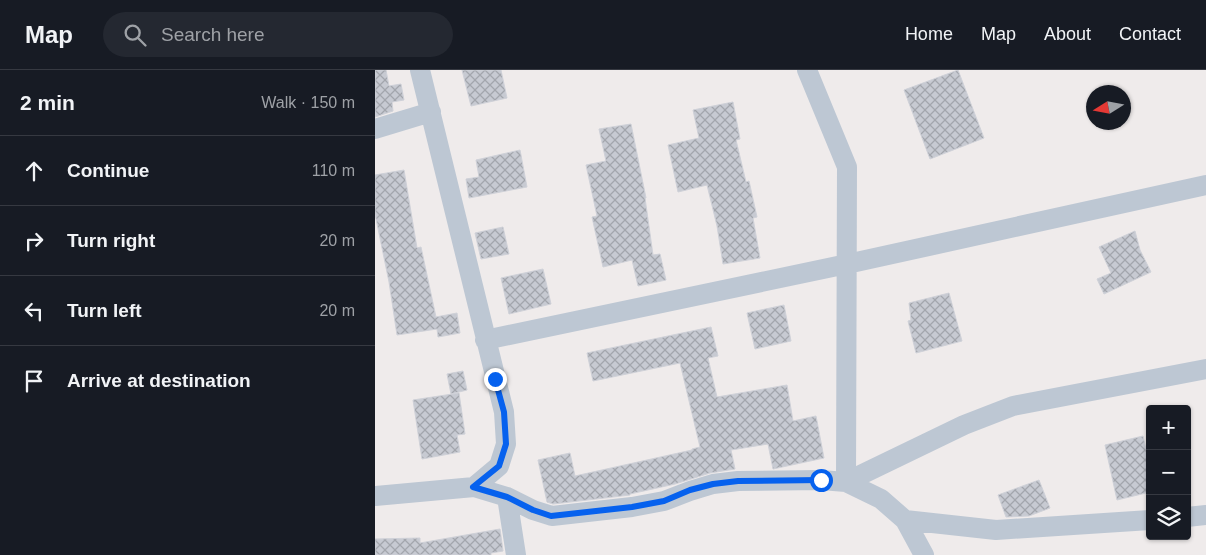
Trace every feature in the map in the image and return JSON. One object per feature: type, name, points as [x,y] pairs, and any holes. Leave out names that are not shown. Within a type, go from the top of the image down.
[{"type":"street","points":[[420,70],[504,412],[506,444],[499,466],[473,487]]},
{"type":"street","points":[[812,71],[847,167],[846,482]]},
{"type":"street","points":[[375,129],[431,112]]},
{"type":"street","points":[[485,340],[847,264],[1206,185]]},
{"type":"street","points":[[846,482],[964,425],[1013,406],[1206,369]]},
{"type":"street","points":[[375,496],[473,487],[507,497],[533,510],[551,516],[632,507],[664,501],[690,490],[713,484],[738,481],[821,480],[846,482],[881,499],[905,520],[924,555]]},
{"type":"street","points":[[507,497],[516,555]]},
{"type":"street","points":[[1191,517],[1206,516]]},
{"type":"street","points":[[905,520],[995,530],[1146,520]]},
{"type":"building","points":[[375,70],[386,70],[389,86],[401,84],[404,100],[392,102],[393,111],[375,117]]},
{"type":"building","points":[[462,70],[501,70],[507,98],[471,106]]},
{"type":"building","points":[[958,70],[984,138],[930,159],[904,90]]},
{"type":"building","points":[[733,102],[740,139],[736,140],[746,182],[749,181],[757,217],[753,218],[760,258],[723,264],[717,226],[707,185],[678,192],[668,145],[699,138],[693,110]]},
{"type":"building","points":[[631,124],[646,198],[653,255],[660,254],[666,280],[638,286],[632,260],[603,267],[592,217],[597,216],[586,165],[606,161],[599,129]]},
{"type":"building","points":[[520,150],[527,187],[469,198],[466,179],[479,177],[476,160]]},
{"type":"building","points":[[404,170],[417,248],[421,247],[436,317],[457,313],[460,333],[438,337],[437,329],[397,335],[389,282],[375,214],[375,175]]},
{"type":"building","points":[[503,227],[509,254],[481,259],[475,233]]},
{"type":"building","points":[[1135,231],[1140,250],[1151,272],[1104,294],[1097,279],[1111,273],[1099,247]]},
{"type":"building","points":[[543,269],[551,304],[509,314],[501,278]]},
{"type":"building","points":[[949,293],[962,341],[916,353],[908,321],[911,320],[909,303]]},
{"type":"building","points":[[784,305],[791,341],[755,349],[747,313]]},
{"type":"building","points":[[711,327],[718,356],[708,358],[717,397],[787,385],[793,421],[816,416],[824,458],[773,469],[768,444],[731,450],[735,469],[710,473],[630,495],[553,504],[547,502],[538,460],[570,453],[575,476],[700,447],[680,363],[593,381],[587,353]]},
{"type":"building","points":[[463,371],[467,390],[451,394],[447,374]]},
{"type":"building","points":[[459,393],[465,434],[457,435],[460,452],[422,459],[413,400]]},
{"type":"building","points":[[1143,436],[1146,449],[1146,493],[1117,500],[1105,445]]},
{"type":"building","points":[[1039,480],[1050,508],[1029,516],[1006,517],[998,495]]},
{"type":"building","points":[[500,529],[503,551],[491,553],[491,555],[375,555],[375,539],[420,538],[420,543]]},
{"type":"route","points":[[495,379],[504,412],[506,444],[499,466],[473,487],[507,497],[533,510],[551,516],[632,507],[664,501],[690,490],[713,484],[738,481],[821,480]]}]
